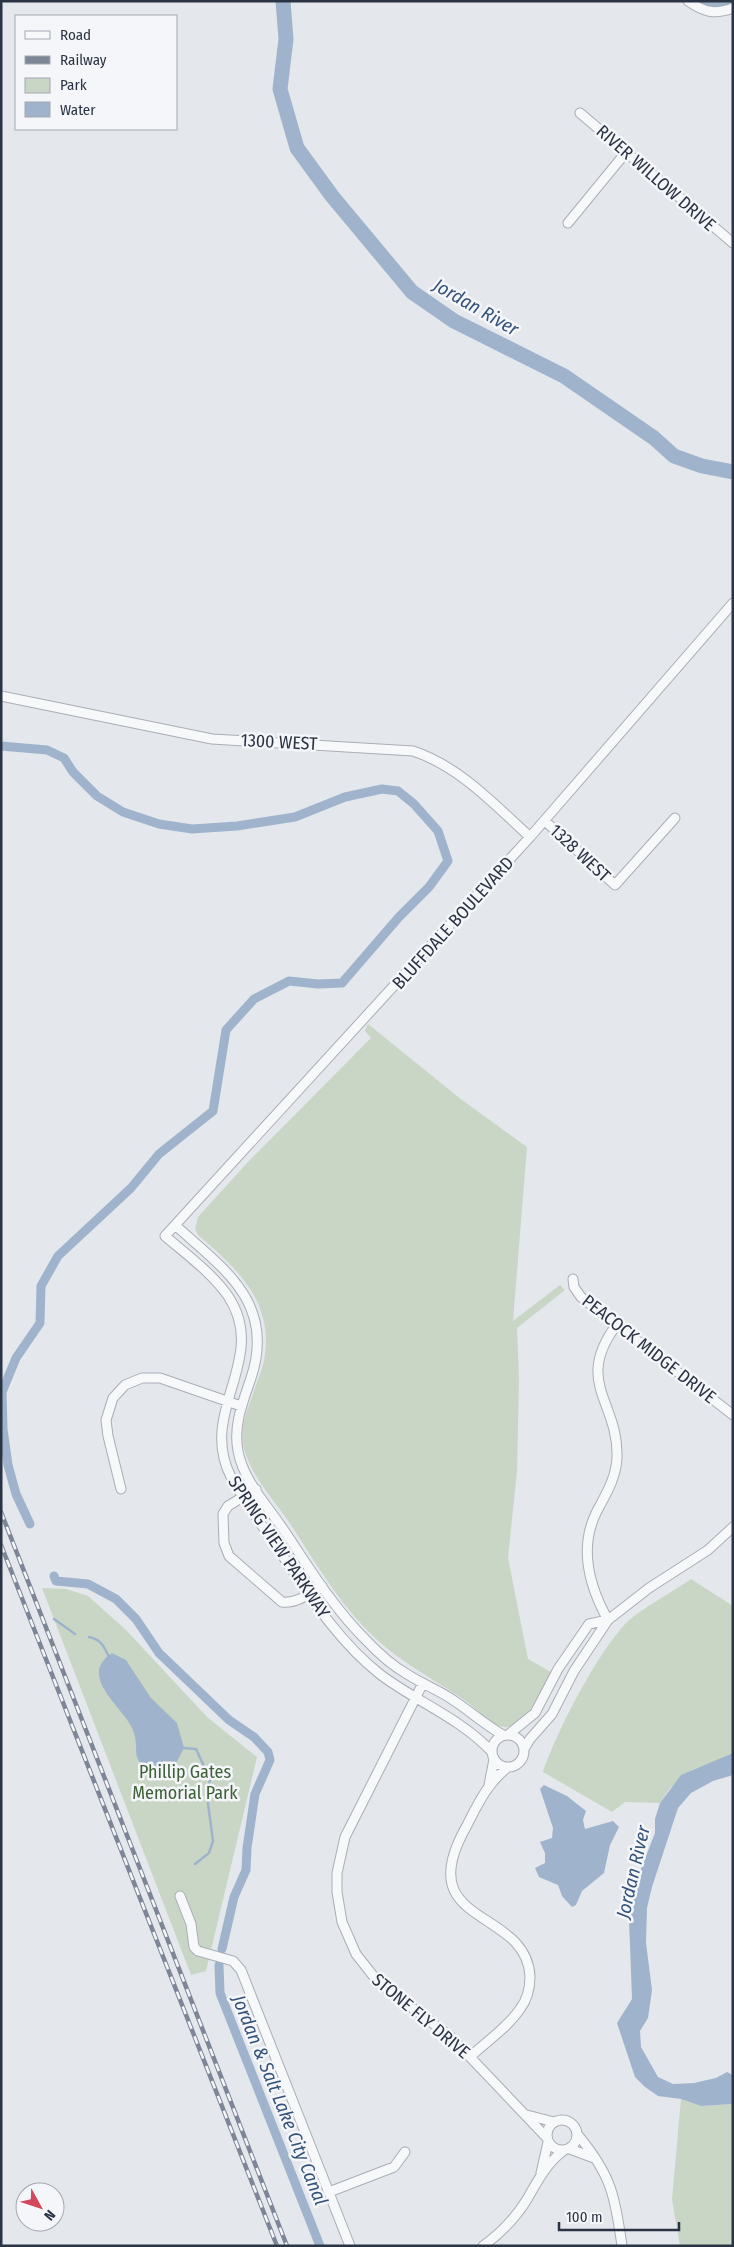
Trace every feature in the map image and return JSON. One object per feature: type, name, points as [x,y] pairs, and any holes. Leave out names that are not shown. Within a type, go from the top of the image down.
[{"type":"street","points":[[688,1],[696,7],[715,13],[733,8]]},
{"type":"street","name":"RIVER WILLOW DRIVE","points":[[580,112],[733,243]]},
{"type":"street","points":[[568,223],[627,151]]},
{"type":"street","name":"BLUFFDALE BOULEVARD","points":[[165,1236],[530,838],[733,603]]},
{"type":"street","name":"1300 WEST","points":[[1,696],[212,739],[413,751],[443,764],[458,774],[530,838]]},
{"type":"street","name":"1328 WEST","points":[[545,821],[614,885],[674,818]]},
{"type":"street","name":"SPRING VIEW PARKWAY","points":[[175,1225],[228,1272],[241,1288],[250,1305],[256,1324],[257,1345],[254,1369],[241,1406],[237,1426],[238,1453],[244,1469],[256,1489],[322,1586],[351,1625],[370,1644],[396,1667],[506,1734]]},
{"type":"street","name":"SPRING VIEW PARKWAY","points":[[165,1236],[218,1284],[228,1296],[236,1312],[241,1329],[242,1349],[227,1401],[222,1426],[222,1447],[228,1469],[243,1497],[308,1594],[336,1631],[364,1660],[389,1680],[458,1723],[480,1740],[493,1756]]},
{"type":"street","name":"PEACOCK MIDGE DRIVE","points":[[573,1279],[577,1293],[581,1297],[733,1415]]},
{"type":"street","points":[[608,1620],[591,1583],[587,1548],[593,1521],[611,1485],[616,1468],[616,1441],[600,1393],[597,1364],[603,1345],[617,1324]]},
{"type":"street","points":[[121,1489],[106,1420],[113,1398],[125,1386],[142,1378],[160,1378],[241,1406]]},
{"type":"street","points":[[256,1489],[228,1506],[223,1514],[224,1543],[229,1556],[279,1600],[289,1603],[322,1586]]},
{"type":"street","points":[[471,2056],[521,2009],[527,1995],[530,1979],[526,1957],[517,1944],[466,1906],[455,1890],[451,1876],[451,1861],[454,1849],[489,1784],[508,1767],[520,1762],[530,1739],[552,1714],[574,1671],[608,1620],[649,1588],[708,1550],[733,1527]]},
{"type":"street","points":[[489,1784],[494,1742],[532,1716],[558,1669],[589,1624],[608,1620]]},
{"type":"street","name":"STONE FLY DRIVE","points":[[423,1683],[345,1837],[337,1873],[340,1912],[350,1944],[370,1973],[390,1993],[442,2029],[471,2056],[527,2115],[547,2140]]},
{"type":"street","points":[[506,1734],[518,1737],[524,1750]]},
{"type":"street","points":[[493,1756],[500,1765],[508,1767]]},
{"type":"street","points":[[180,1896],[191,1924],[194,1947],[198,1951],[233,1961],[241,1970],[350,2246]]},
{"type":"street","points":[[527,2115],[554,2122],[563,2120],[572,2123],[578,2136],[590,2149],[605,2174],[613,2192],[622,2246]]},
{"type":"street","points":[[541,2173],[548,2128],[554,2122]]},
{"type":"street","points":[[483,2246],[518,2211],[541,2173],[575,2143],[578,2136]]},
{"type":"street","points":[[547,2140],[556,2150],[566,2150],[594,2158]]},
{"type":"street","points":[[329,2192],[394,2167],[406,2152]]},
{"type":"green space","points":[[368,1024],[462,1100],[527,1147],[513,1321],[560,1285],[565,1290],[517,1328],[519,1378],[517,1471],[508,1558],[528,1659],[551,1672],[537,1699],[523,1718],[515,1724],[506,1727],[490,1721],[470,1704],[393,1653],[368,1631],[342,1601],[258,1479],[248,1461],[242,1436],[246,1415],[263,1365],[266,1344],[265,1324],[251,1291],[240,1276],[198,1235],[195,1229],[198,1217],[248,1162],[371,1038],[365,1031]]},
{"type":"green space","points":[[691,1579],[733,1606],[733,1753],[710,1765],[694,1769],[670,1788],[660,1803],[625,1802],[612,1812],[543,1772],[549,1755],[579,1693],[615,1636],[633,1617]]},
{"type":"green space","name":"Phillip Gates Memorial Park","points":[[42,1588],[66,1589],[88,1596],[126,1630],[207,1717],[257,1757],[206,1971],[191,1975]]},
{"type":"green space","points":[[681,2099],[701,2106],[733,2104],[733,2246],[680,2246],[672,2199]]},
{"type":"water","points":[[112,1653],[126,1660],[151,1698],[177,1723],[184,1748],[176,1763],[160,1773],[138,1760],[132,1728],[100,1681],[99,1671],[102,1662]]},
{"type":"water","points":[[733,1753],[733,1775],[713,1781],[691,1793],[678,1808],[647,1908],[646,1943],[652,1990],[648,2018],[640,2031],[641,2047],[658,2077],[673,2084],[694,2083],[716,2078],[727,2072],[733,2075],[733,2104],[701,2106],[681,2099],[658,2096],[645,2087],[635,2077],[617,2023],[632,1999],[629,1920],[637,1879],[655,1833],[655,1819],[660,1803],[681,1775]]},
{"type":"water","points":[[544,1785],[567,1796],[586,1811],[583,1820],[585,1829],[613,1821],[619,1827],[610,1845],[604,1873],[582,1891],[576,1905],[572,1907],[562,1896],[558,1885],[539,1877],[535,1868],[545,1863],[545,1853],[540,1842],[552,1838],[553,1828],[540,1789]]},
{"type":"waterway","name":"Jordan River","points":[[283,1],[286,39],[280,89],[297,148],[332,196],[412,292],[454,321],[564,376],[654,438],[674,456],[702,466],[733,472]]},
{"type":"waterway","points":[[703,1],[716,4],[730,1]]},
{"type":"waterway","name":"Jordan & Salt Lake City Canal","points":[[1,746],[47,750],[64,758],[73,772],[97,796],[123,812],[159,824],[192,829],[237,826],[295,817],[345,797],[382,789],[398,791],[414,804],[438,831],[448,861],[429,887],[399,917],[342,983],[318,984],[289,981],[254,999],[226,1030],[213,1111],[159,1154],[131,1188],[58,1256],[41,1286],[40,1323],[16,1358],[2,1392],[3,1429],[8,1465],[16,1494],[30,1524]]},
{"type":"waterway","name":"Jordan & Salt Lake City Canal","points":[[54,1576],[56,1581],[88,1584],[116,1599],[136,1619],[159,1653],[229,1720],[254,1737],[268,1752],[270,1760],[255,1794],[247,1848],[246,1870],[234,1897],[222,1949]]},
{"type":"waterway","points":[[54,1619],[75,1634]]},
{"type":"waterway","points":[[89,1637],[101,1643],[108,1655]]},
{"type":"waterway","points":[[184,1748],[196,1749],[210,1779],[207,1796],[213,1841],[209,1853],[195,1864]]},
{"type":"waterway","name":"Jordan & Salt Lake City Canal","points":[[219,1965],[220,1993],[320,2246]]},
{"type":"railway","points":[[1,1512],[287,2246]]},
{"type":"railway","points":[[1,1545],[277,2246]]}]
